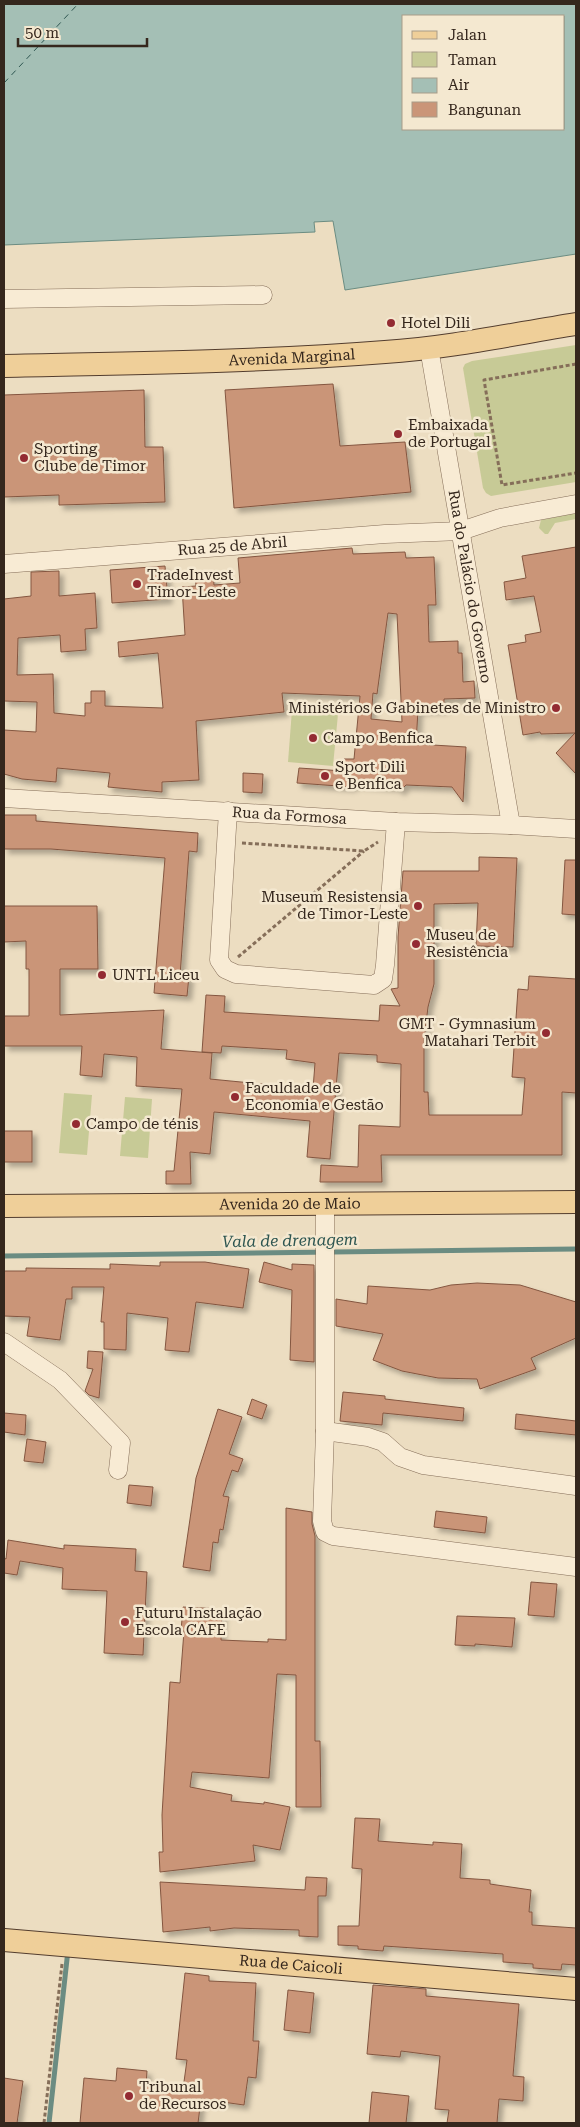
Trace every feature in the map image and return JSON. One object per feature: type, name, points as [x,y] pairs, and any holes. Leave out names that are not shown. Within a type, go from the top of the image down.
[{"type":"main road","name":"Avenida Marginal","points":[[4,366],[212,361],[386,352],[429,348],[576,324]]},
{"type":"main road","name":"Avenida 20 de Maio","points":[[4,1206],[576,1202]]},
{"type":"main road","name":"Rua de Caicoli","points":[[4,1940],[576,1989]]},
{"type":"street","points":[[4,300],[262,295]]},
{"type":"street","name":"Rua do Palácio do Governo","points":[[429,348],[511,825]]},
{"type":"street","name":"Rua 25 de Abril","points":[[4,564],[385,534],[461,531],[500,518],[576,504]]},
{"type":"street","name":"Rua da Formosa","points":[[4,798],[396,822],[576,829]]},
{"type":"street","points":[[228,811],[219,960],[224,969],[236,974],[374,985],[383,978],[396,822]]},
{"type":"street","points":[[325,1203],[325,1432],[322,1521],[326,1532],[333,1536],[576,1567]]},
{"type":"street","points":[[4,1342],[60,1380],[122,1443],[118,1470]]},
{"type":"street","points":[[325,1432],[368,1437],[383,1442],[400,1457],[423,1465],[576,1486]]},
{"type":"path","points":[[576,364],[484,380],[502,485],[576,472]]},
{"type":"path","points":[[226,842],[364,851]]},
{"type":"path","points":[[224,969],[364,851],[378,842],[394,842]]},
{"type":"path","points":[[44,2123],[64,1946]]},
{"type":"green space","points":[[576,345],[576,482],[491,496],[483,488],[463,368],[465,364],[472,361]]},
{"type":"green space","points":[[576,513],[576,519],[555,523],[548,534],[545,534],[539,528],[541,520]]},
{"type":"green space","name":"Campo Benfica","points":[[292,710],[338,714],[333,766],[288,762]]},
{"type":"green space","name":"Campo de ténis","points":[[64,1093],[92,1095],[87,1155],[59,1153]]},
{"type":"green space","name":"Campo de ténis","points":[[125,1097],[152,1099],[148,1158],[120,1156]]},
{"type":"water","points":[[4,4],[576,4],[576,254],[345,290],[333,221],[314,222],[315,232],[4,245]]},
{"type":"building","points":[[333,384],[340,446],[405,442],[411,492],[234,508],[225,390]]},
{"type":"building","points":[[144,390],[145,447],[163,447],[165,502],[59,505],[59,495],[4,497],[4,395]]},
{"type":"building","points":[[576,547],[576,774],[556,753],[575,733],[541,734],[540,732],[523,735],[508,645],[526,642],[525,635],[541,632],[534,596],[506,600],[504,582],[526,578],[522,556]]},
{"type":"building","points":[[352,548],[353,554],[405,552],[406,558],[434,557],[436,605],[428,605],[429,642],[458,641],[458,653],[462,653],[463,682],[474,681],[475,698],[444,699],[444,709],[418,710],[416,744],[466,747],[463,802],[452,787],[406,785],[400,791],[396,787],[352,784],[352,787],[297,783],[299,768],[343,771],[344,759],[354,759],[360,696],[282,693],[284,712],[196,721],[199,780],[162,782],[162,792],[108,787],[110,773],[57,768],[56,782],[22,779],[4,774],[4,730],[36,732],[37,702],[4,701],[4,599],[31,596],[31,572],[59,571],[59,596],[95,593],[97,628],[85,629],[86,650],[61,652],[60,635],[18,638],[17,675],[53,674],[54,713],[85,716],[85,703],[91,703],[91,691],[105,691],[105,706],[163,708],[158,653],[119,657],[118,642],[185,635],[182,587],[196,586],[195,572],[213,571],[214,585],[240,583],[238,558]],"holes":[[[388,613],[397,614],[402,722],[371,719],[373,693],[377,694]]]},
{"type":"building","points":[[165,566],[168,599],[112,603],[110,570]]},
{"type":"building","points":[[243,773],[263,774],[262,793],[243,792]]},
{"type":"building","points":[[4,815],[36,815],[36,821],[198,833],[197,852],[189,851],[180,976],[189,976],[187,996],[154,993],[165,858],[51,849],[4,849]]},
{"type":"building","points":[[479,857],[517,858],[513,947],[476,946],[478,903],[434,904],[434,984],[428,1007],[424,1040],[424,1092],[428,1092],[429,1115],[522,1115],[525,1078],[512,1077],[518,989],[528,990],[529,976],[576,979],[576,1093],[562,1092],[562,1155],[381,1155],[382,1182],[320,1182],[321,1165],[358,1167],[359,1125],[400,1127],[401,1064],[377,1062],[377,1055],[339,1053],[330,1159],[307,1157],[310,1121],[214,1112],[210,1154],[190,1152],[191,1184],[166,1184],[166,1171],[174,1171],[182,1089],[136,1086],[137,1057],[104,1054],[102,1077],[80,1075],[82,1046],[4,1046],[4,1016],[29,1016],[29,969],[26,969],[26,941],[4,942],[4,906],[97,906],[98,969],[60,969],[60,1015],[164,1010],[161,1049],[212,1053],[210,1079],[313,1089],[315,1063],[286,1059],[287,1050],[222,1046],[221,1053],[202,1052],[206,995],[225,996],[224,1012],[379,1021],[380,1005],[400,1006],[391,989],[398,988],[398,937],[403,871],[479,871]]},
{"type":"building","points":[[565,860],[576,860],[576,915],[562,914]]},
{"type":"building","points":[[4,1131],[32,1131],[32,1162],[4,1162]]},
{"type":"building","points":[[160,1262],[205,1262],[249,1269],[243,1308],[196,1302],[189,1352],[165,1350],[168,1318],[127,1313],[126,1350],[104,1349],[104,1322],[101,1322],[104,1287],[72,1287],[72,1299],[66,1299],[60,1340],[27,1336],[30,1317],[4,1316],[4,1271],[26,1271],[26,1268],[110,1269],[110,1264],[160,1266]]},
{"type":"building","points":[[264,1262],[292,1270],[292,1264],[314,1265],[314,1362],[290,1360],[292,1290],[259,1282]]},
{"type":"building","points":[[477,1283],[520,1285],[576,1302],[576,1338],[531,1358],[536,1369],[480,1389],[477,1379],[438,1378],[402,1371],[373,1360],[383,1334],[336,1326],[336,1299],[367,1304],[368,1286],[430,1290],[451,1285]]},
{"type":"building","points":[[88,1351],[103,1352],[99,1398],[89,1395],[85,1391],[93,1369],[87,1368]]},
{"type":"building","points":[[343,1392],[385,1396],[385,1399],[464,1408],[463,1421],[383,1413],[382,1425],[340,1421]]},
{"type":"building","points":[[252,1399],[267,1405],[262,1419],[247,1414]]},
{"type":"building","points":[[218,1409],[242,1417],[229,1454],[243,1459],[238,1472],[232,1470],[223,1496],[229,1497],[223,1530],[220,1529],[218,1543],[213,1542],[210,1571],[183,1567],[196,1478]]},
{"type":"building","points":[[4,1413],[26,1415],[25,1435],[4,1432]]},
{"type":"building","points":[[516,1414],[576,1421],[576,1435],[515,1429]]},
{"type":"building","points":[[27,1439],[46,1442],[43,1463],[24,1461]]},
{"type":"building","points":[[129,1485],[153,1487],[151,1506],[127,1503]]},
{"type":"building","points":[[286,1508],[312,1512],[315,1536],[315,1741],[320,1741],[321,1807],[296,1807],[296,1675],[277,1674],[269,1778],[192,1772],[190,1787],[232,1795],[231,1801],[264,1804],[264,1802],[290,1807],[280,1850],[253,1845],[255,1861],[160,1872],[159,1852],[163,1852],[162,1815],[170,1682],[180,1683],[184,1631],[181,1631],[183,1607],[222,1609],[221,1640],[268,1642],[268,1639],[286,1640]]},
{"type":"building","points":[[436,1511],[487,1517],[485,1533],[434,1527]]},
{"type":"building","name":"Futuru Instalação Escola CAFE","points":[[8,1540],[64,1549],[64,1545],[136,1549],[135,1571],[147,1572],[143,1655],[104,1653],[107,1591],[62,1589],[63,1568],[20,1561],[17,1575],[4,1573],[4,1558],[6,1559]]},
{"type":"building","points":[[531,1582],[557,1584],[554,1617],[528,1615]]},
{"type":"building","points":[[457,1616],[515,1618],[512,1647],[475,1644],[475,1646],[455,1645]]},
{"type":"building","points":[[355,1818],[380,1819],[378,1841],[433,1845],[433,1842],[462,1844],[460,1878],[490,1880],[490,1884],[531,1890],[529,1912],[532,1912],[532,1925],[576,1928],[576,1965],[562,1964],[561,1970],[533,1968],[533,1964],[503,1962],[503,1954],[384,1946],[383,1951],[358,1949],[358,1946],[338,1945],[338,1926],[359,1926],[362,1869],[352,1868]]},
{"type":"building","points":[[306,1877],[327,1878],[326,1896],[318,1896],[318,1937],[299,1936],[299,1930],[234,1928],[210,1931],[210,1927],[163,1932],[160,1882],[305,1890]]},
{"type":"building","points":[[185,1973],[209,1976],[209,1981],[256,1983],[253,2041],[259,2041],[256,2078],[248,2077],[244,2105],[201,2099],[198,2123],[80,2123],[84,2078],[116,2081],[117,2068],[147,2071],[146,2086],[183,2089],[187,2060],[176,2059]]},
{"type":"building","points":[[373,1985],[426,1989],[426,1996],[519,2004],[513,2076],[524,2077],[523,2101],[499,2099],[497,2123],[447,2123],[449,2110],[435,2109],[440,2056],[401,2051],[400,2057],[367,2054]]},
{"type":"building","points":[[288,1990],[314,1993],[310,2033],[284,2030]]},
{"type":"building","points":[[4,2078],[23,2081],[17,2123],[4,2123]]},
{"type":"building","points":[[372,2092],[409,2096],[406,2123],[369,2123]]},
{"type":"waterway","name":"Vala de drenagem","points":[[4,1256],[576,1249]]},
{"type":"waterway","points":[[49,2123],[68,1950]]},
{"type":"ferry route","points":[[4,83],[78,4]]},
{"type":"place","name":"Hotel Dili","points":[[391,323]]},
{"type":"place","name":"Embaixada de Portugal","points":[[398,434]]},
{"type":"place","name":"Sporting Clube de Timor","points":[[24,458]]},
{"type":"place","name":"TradeInvest Timor-Leste","points":[[137,584]]},
{"type":"place","name":"Ministérios e Gabinetes de Ministro","points":[[556,708]]},
{"type":"place","name":"Campo Benfica","points":[[313,738]]},
{"type":"place","name":"Sport Dili e Benfica","points":[[325,776]]},
{"type":"place","name":"Museum Resistensia de Timor-Leste","points":[[418,906]]},
{"type":"place","name":"Museu de Resistência","points":[[416,944]]},
{"type":"place","name":"UNTL Liceu","points":[[102,975]]},
{"type":"place","name":"GMT - Gymnasium Matahari Terbit","points":[[546,1033]]},
{"type":"place","name":"Faculdade de Economia e Gestão","points":[[235,1097]]},
{"type":"place","name":"Campo de ténis","points":[[76,1124]]},
{"type":"place","name":"Futuru Instalação Escola CAFE","points":[[125,1622]]},
{"type":"place","name":"Tribunal de Recursos","points":[[129,2096]]}]
